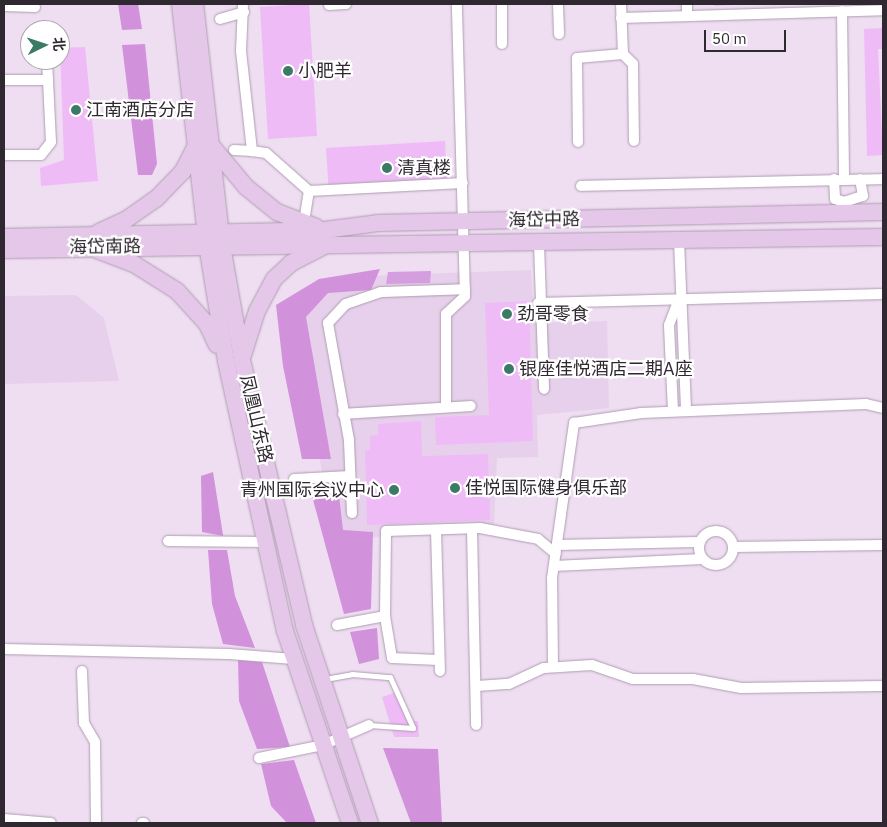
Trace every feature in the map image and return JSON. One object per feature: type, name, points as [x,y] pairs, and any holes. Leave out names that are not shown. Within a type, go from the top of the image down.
[{"type":"main road","name":"凤凰山东路","points":[[180,4],[204,144]]},
{"type":"main road","name":"凤凰山东路","points":[[195,4],[204,144],[214,239],[264,542],[294,659],[350,823]]},
{"type":"main road","points":[[204,144],[277,212],[304,222],[327,237],[291,263],[274,279],[234,361],[207,324],[177,291],[134,264],[91,241],[156,199],[183,171],[204,144]]},
{"type":"main road","name":"海岱中路","points":[[327,237],[378,223],[464,222],[844,207],[883,212]]},
{"type":"main road","name":"海岱南路","points":[[4,237],[91,241],[214,239]]},
{"type":"main road","name":"海岱中路","points":[[214,239],[327,237],[376,247],[883,237]]},
{"type":"main road","name":"海岱南路","points":[[4,250],[91,241]]},
{"type":"main road","name":"凤凰山东路","points":[[234,361],[304,625],[370,823]]},
{"type":"street","points":[[328,5],[346,4]]},
{"type":"street","points":[[446,406],[446,314],[466,296],[457,4]]},
{"type":"street","points":[[502,4],[502,44]]},
{"type":"street","points":[[558,4],[559,34]]},
{"type":"street","points":[[621,4],[623,54],[633,64],[634,141]]},
{"type":"street","points":[[687,4],[687,16]]},
{"type":"street","points":[[4,6],[35,7]]},
{"type":"street","points":[[220,19],[244,8],[241,51],[252,151]]},
{"type":"street","points":[[621,18],[687,16],[755,9],[883,10]]},
{"type":"street","points":[[842,11],[839,180],[835,199],[844,207],[863,196],[860,180]]},
{"type":"street","points":[[578,142],[577,58],[623,54]]},
{"type":"street","points":[[4,155],[41,155],[51,142],[48,70]]},
{"type":"street","points":[[4,80],[48,80]]},
{"type":"street","points":[[234,150],[266,153],[309,191],[462,183]]},
{"type":"street","points":[[581,186],[883,179]]},
{"type":"street","points":[[304,222],[309,191]]},
{"type":"street","points":[[679,241],[679,300],[686,411]]},
{"type":"street","points":[[539,244],[544,389]]},
{"type":"street","points":[[352,513],[349,440],[328,323],[346,304],[381,292],[465,289]]},
{"type":"street","points":[[538,303],[883,294]]},
{"type":"street","points":[[673,411],[669,324],[679,300]]},
{"type":"street","points":[[553,667],[554,566],[574,423],[673,411],[866,404],[883,408]]},
{"type":"street","points":[[343,414],[446,406],[471,406]]},
{"type":"street","points":[[294,479],[350,476]]},
{"type":"street","points":[[472,529],[477,686],[476,725]]},
{"type":"street","points":[[438,660],[392,658],[385,616],[386,531],[472,529],[538,539],[557,549],[699,542],[707,533],[718,531],[728,536],[733,547],[730,558],[722,564],[711,565],[702,559],[554,566]]},
{"type":"street","points":[[436,530],[438,660],[440,671]]},
{"type":"street","points":[[168,541],[264,542]]},
{"type":"street","points":[[699,542],[702,559]]},
{"type":"street","points":[[733,547],[883,545]]},
{"type":"street","points":[[338,625],[385,616]]},
{"type":"street","points":[[4,649],[229,654],[294,659]]},
{"type":"street","points":[[477,686],[509,684],[544,668],[592,664],[633,678],[693,679],[741,688],[883,686]]},
{"type":"street","points":[[82,671],[84,723],[95,742],[96,823]]},
{"type":"street","points":[[259,758],[324,745],[369,725]]},
{"type":"street","points":[[4,819],[51,823]]},
{"type":"lane","points":[[322,680],[352,674],[390,677],[413,728],[369,725]]},
{"type":"shaded area","points":[[118,4],[138,4],[142,29],[122,30]]},
{"type":"shaded area","points":[[145,44],[157,164],[152,175],[138,175],[122,45]]},
{"type":"shaded area","points":[[380,269],[371,290],[328,293],[306,317],[331,459],[302,459],[283,366],[276,305],[319,279]]},
{"type":"shaded area","points":[[531,270],[534,323],[607,321],[609,408],[537,415],[538,457],[497,458],[494,526],[335,541],[295,326],[320,289],[364,276]]},
{"type":"shaded area","points":[[431,271],[430,283],[386,284],[388,272]]},
{"type":"shaded area","points":[[76,295],[104,318],[119,381],[4,384],[4,296]]},
{"type":"shaded area","points":[[213,472],[223,536],[202,532],[201,476]]},
{"type":"shaded area","points":[[339,495],[343,530],[373,532],[371,609],[344,614],[312,496]]},
{"type":"shaded area","points":[[208,550],[227,550],[235,596],[255,648],[223,644],[212,604]]},
{"type":"shaded area","points":[[377,628],[379,659],[359,664],[350,632]]},
{"type":"shaded area","points":[[238,660],[262,662],[290,747],[257,749],[239,701]]},
{"type":"shaded area","points":[[383,748],[438,749],[442,823],[411,823]]},
{"type":"shaded area","points":[[294,760],[316,823],[287,823],[271,806],[261,764]]},
{"type":"building","name":"小肥羊","points":[[309,4],[317,136],[268,139],[260,7]]},
{"type":"building","points":[[714,4],[733,4],[733,5],[714,6]]},
{"type":"building","points":[[883,28],[883,49],[878,49],[883,155],[867,156],[864,29]]},
{"type":"building","name":"江南酒店分店","points":[[85,47],[98,181],[41,186],[40,168],[64,160],[61,70],[70,70],[70,48]]},
{"type":"building","name":"清真楼","points":[[445,141],[447,187],[329,194],[326,148]]},
{"type":"building","name":"银座佳悦酒店二期A座","points":[[529,301],[533,441],[436,445],[435,417],[489,415],[485,303]]},
{"type":"building","points":[[421,421],[422,456],[488,454],[490,520],[367,525],[365,451],[370,450],[370,436],[378,435],[378,424]]},
{"type":"building","points":[[400,691],[412,721],[418,721],[419,737],[394,737],[382,697]]},
{"type":"place","name":"小肥羊","points":[[288,71]]},
{"type":"place","name":"江南酒店分店","points":[[76,110]]},
{"type":"place","name":"清真楼","points":[[387,168]]},
{"type":"place","name":"劲哥零食","points":[[507,314]]},
{"type":"place","name":"银座佳悦酒店二期A座","points":[[509,369]]},
{"type":"place","name":"佳悦国际健身俱乐部","points":[[455,488]]},
{"type":"place","name":"青州国际会议中心","points":[[394,490]]}]
